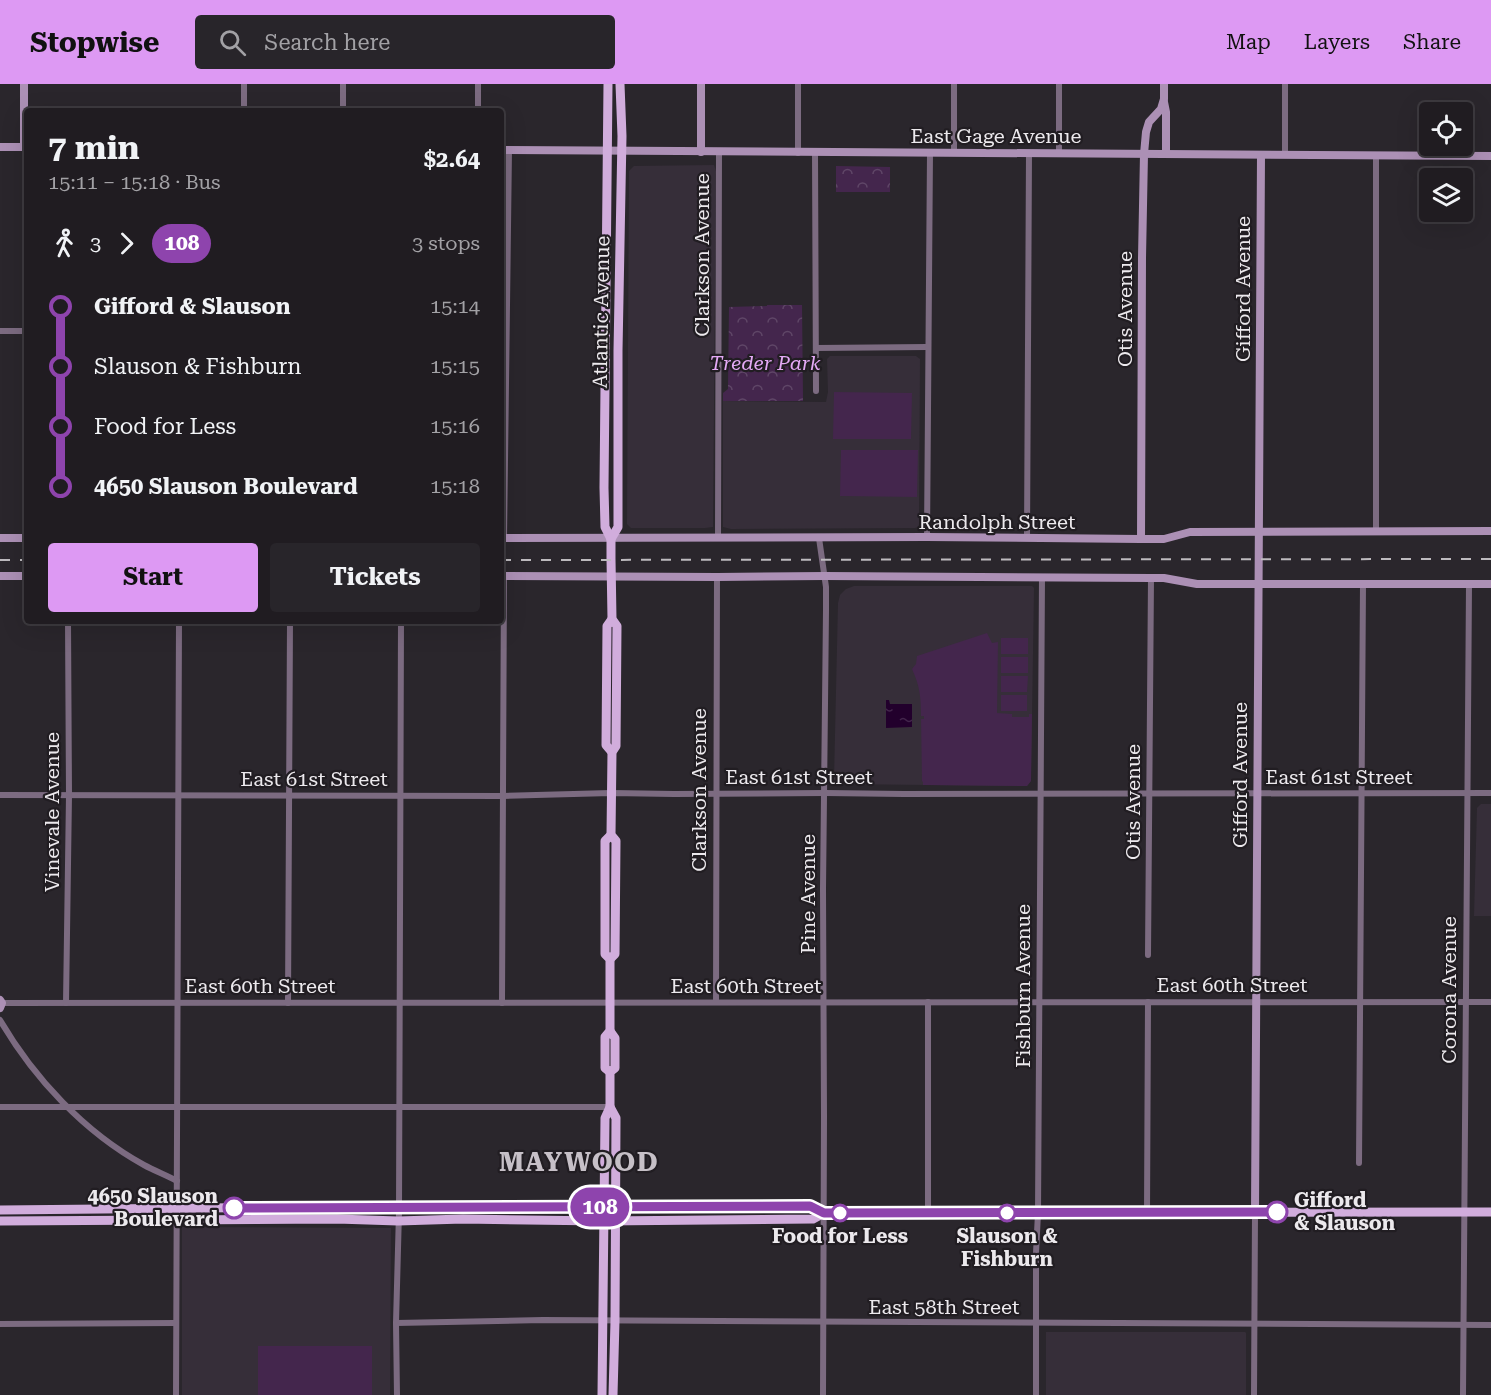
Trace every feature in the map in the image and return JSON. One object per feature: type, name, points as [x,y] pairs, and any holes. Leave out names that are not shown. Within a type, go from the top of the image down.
[{"type":"main road","name":"Atlantic Avenue","points":[[608,84],[604,476],[605,527],[611,539],[612,619],[607,626],[606,745],[612,753],[611,835],[605,841],[605,954],[610,959],[610,1031],[615,1038],[615,1068],[610,1072],[610,1107]]},
{"type":"main road","name":"Atlantic Avenue","points":[[611,539],[618,527],[618,351],[622,151],[620,84]]},
{"type":"main road","points":[[610,1107],[616,1118],[613,1395]]},
{"type":"main road","points":[[602,1395],[605,1118],[610,1107]]},
{"type":"main road","points":[[0,1210],[810,1206],[824,1213],[1491,1212]]},
{"type":"main road","points":[[0,1221],[464,1219],[616,1221],[813,1219],[824,1213]]},
{"type":"street","points":[[24,84],[24,108]]},
{"type":"street","points":[[244,84],[244,108]]},
{"type":"street","points":[[343,84],[343,108]]},
{"type":"street","points":[[478,84],[478,108]]},
{"type":"street","name":"Clarkson Avenue","points":[[701,84],[701,152]]},
{"type":"street","points":[[798,84],[798,153]]},
{"type":"street","points":[[954,84],[954,153]]},
{"type":"street","points":[[1059,84],[1059,153]]},
{"type":"street","points":[[1164,84],[1166,154]]},
{"type":"street","points":[[1285,84],[1285,155]]},
{"type":"street","name":"Otis Avenue","points":[[1141,539],[1144,154],[1149,122],[1161,109],[1164,99]]},
{"type":"street","points":[[0,147],[24,147]]},
{"type":"street","points":[[504,344],[505,150]]},
{"type":"street","name":"East Gage Avenue","points":[[505,150],[1491,156]]},
{"type":"street","name":"Clarkson Avenue","points":[[718,538],[719,152]]},
{"type":"street","points":[[815,153],[816,391]]},
{"type":"street","points":[[927,537],[930,153]]},
{"type":"street","points":[[1027,538],[1029,153]]},
{"type":"street","name":"Gifford Avenue","points":[[1254,1395],[1261,155]]},
{"type":"street","points":[[1376,156],[1376,532]]},
{"type":"street","points":[[0,332],[24,331]]},
{"type":"street","points":[[816,348],[927,347]]},
{"type":"street","name":"Randolph Street","points":[[504,538],[1164,539],[1190,532],[1491,531]]},
{"type":"street","points":[[0,538],[24,538]]},
{"type":"street","name":"Pine Avenue","points":[[819,538],[826,598],[823,889],[823,1395]]},
{"type":"street","points":[[0,576],[24,576]]},
{"type":"street","points":[[504,576],[1164,578],[1197,584],[1491,584]]},
{"type":"street","name":"Clarkson Avenue","points":[[716,1002],[717,578]]},
{"type":"street","name":"Fishburn Avenue","points":[[1036,1395],[1042,578]]},
{"type":"street","name":"Otis Avenue","points":[[1148,954],[1151,578]]},
{"type":"street","points":[[1359,1163],[1363,584]]},
{"type":"street","name":"Corona Avenue","points":[[1464,1395],[1469,585]]},
{"type":"street","name":"Vinevale Avenue","points":[[66,1003],[69,795],[68,624]]},
{"type":"street","points":[[176,1395],[179,624]]},
{"type":"street","points":[[288,1003],[290,624]]},
{"type":"street","points":[[398,1395],[396,1323],[399,1208],[401,624]]},
{"type":"street","points":[[502,1003],[503,624]]},
{"type":"street","name":"East 61st Street","points":[[0,795],[1491,793]]},
{"type":"street","points":[[928,1002],[928,1212]]},
{"type":"street","points":[[1147,1213],[1148,1002]]},
{"type":"street","name":"East 60th Street","points":[[1,1004],[1491,1002]]},
{"type":"street","points":[[0,1020],[24,1056],[66,1107],[117,1148],[144,1165],[177,1180]]},
{"type":"street","points":[[0,1107],[610,1107]]},
{"type":"street","name":"East 58th Street","points":[[396,1323],[543,1320],[1491,1325]]},
{"type":"street","points":[[0,1324],[176,1323]]},
{"type":"shaded area","points":[[714,165],[716,171],[713,527],[631,528],[627,524],[629,171],[634,166]]},
{"type":"shaded area","points":[[830,356],[916,356],[920,359],[918,527],[731,529],[723,527],[723,401],[826,402],[827,359]]},
{"type":"shaded area","points":[[854,586],[1032,586],[1034,588],[1031,781],[1027,786],[838,784],[834,779],[838,603],[840,595],[846,589]]},
{"type":"shaded area","points":[[1481,804],[1491,804],[1491,916],[1474,916],[1477,808]]},
{"type":"shaded area","points":[[182,1227],[391,1228],[390,1395],[182,1395]]},
{"type":"shaded area","points":[[1046,1332],[1245,1332],[1246,1395],[1046,1395]]},
{"type":"green space","points":[[836,166],[890,167],[890,192],[836,192]]},
{"type":"green space","name":"Treder Park","points":[[802,305],[803,401],[723,401],[723,393],[728,389],[729,307]]},
{"type":"green space","points":[[834,392],[912,393],[911,439],[833,439]]},
{"type":"green space","points":[[841,450],[918,450],[917,497],[840,496]]},
{"type":"green space","points":[[987,633],[992,643],[998,642],[997,713],[1012,714],[1012,717],[1029,717],[1029,714],[1032,714],[1031,781],[1027,786],[923,785],[921,719],[924,719],[924,716],[921,716],[920,692],[912,669],[916,664],[917,656]]},
{"type":"green space","points":[[1001,638],[1028,638],[1028,654],[1001,654]]},
{"type":"green space","points":[[1001,657],[1028,657],[1028,673],[1001,673]]},
{"type":"green space","points":[[1001,676],[1028,676],[1027,692],[1001,692]]},
{"type":"green space","points":[[1001,695],[1027,695],[1027,711],[1001,711]]},
{"type":"green space","points":[[258,1346],[372,1346],[372,1395],[258,1395]]},
{"type":"water","points":[[886,700],[889,700],[890,704],[912,704],[912,727],[886,728]]},
{"type":"railway","points":[[504,560],[1491,559]]},
{"type":"railway","points":[[0,560],[24,560]]},
{"type":"bus line","name":"108","points":[[234,1208],[810,1206],[824,1213],[1277,1212]]},
{"type":"place","name":"4650 Slauson Boulevard","points":[[234,1208]]},
{"type":"place","name":"Gifford & Slauson","points":[[1277,1212]]},
{"type":"place","name":"Food for Less","points":[[840,1213]]},
{"type":"place","name":"Slauson & Fishburn","points":[[1007,1213]]},
{"type":"district","name":"MAYWOOD","points":[[579,1162]]}]
